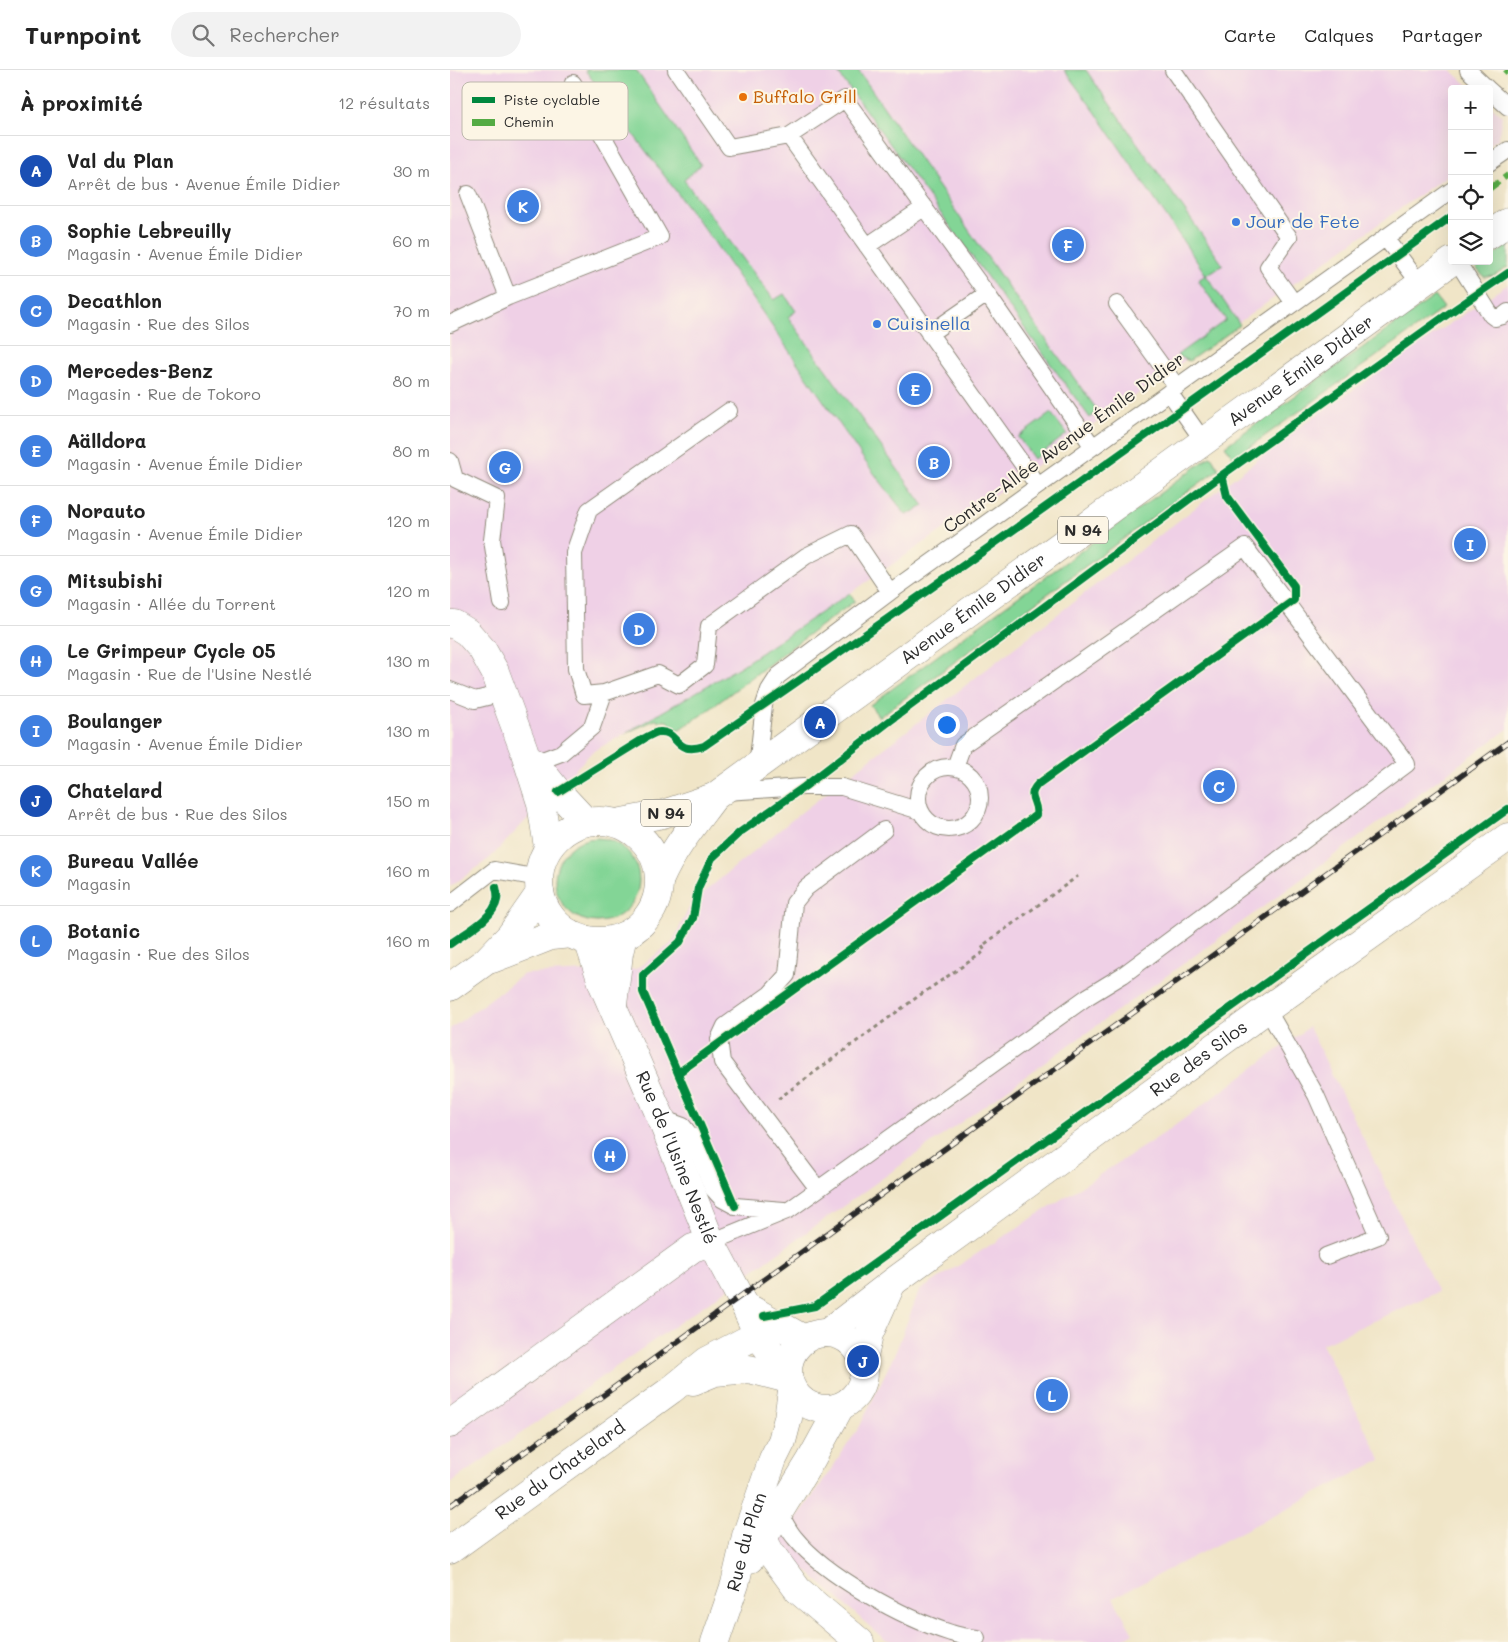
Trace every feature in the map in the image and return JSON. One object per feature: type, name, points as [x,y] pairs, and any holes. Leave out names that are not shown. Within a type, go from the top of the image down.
[{"type":"main road","points":[[1493,232],[1508,222]]},
{"type":"main road","name":"Avenue Émile Didier","points":[[617,824],[663,814],[717,795],[1448,264]]},
{"type":"main road","points":[[451,620],[467,632],[482,649],[495,672],[529,759],[541,803],[548,847]]},
{"type":"main road","points":[[529,759],[586,822]]},
{"type":"main road","name":"Avenue Émile Didier","points":[[660,879],[667,862],[678,845],[717,795]]},
{"type":"main road","points":[[486,962],[551,936],[580,937],[600,941],[623,936],[643,923],[656,903],[660,879],[658,864],[652,851],[643,839],[631,830],[617,824],[602,821],[586,822],[572,827],[548,847],[542,860],[539,886],[546,910],[557,924],[580,937]]},
{"type":"main road","name":"Rue des Silos","points":[[816,1336],[1508,837]]},
{"type":"main road","points":[[450,987],[486,962],[510,936],[539,886]]},
{"type":"main road","points":[[613,1006],[618,960],[623,936]]},
{"type":"main road","name":"Rue de l'Usine Nestlé","points":[[580,937],[594,962],[613,1006],[711,1242],[744,1306],[769,1330],[816,1336]]},
{"type":"main road","points":[[450,1424],[693,1248],[711,1242]]},
{"type":"main road","points":[[863,1361],[858,1350],[850,1341],[839,1335],[816,1336],[796,1347],[790,1358],[789,1380],[799,1400],[813,1408],[829,1410],[840,1407],[852,1400],[860,1388],[864,1375],[863,1361],[870,1334],[893,1282]]},
{"type":"main road","name":"Rue de l'Usine Nestlé","points":[[769,1330],[773,1355],[789,1380]]},
{"type":"main road","name":"Rue du Chatelard","points":[[450,1550],[671,1390],[707,1361],[769,1330]]},
{"type":"main road","name":"Rue du Chatelard","points":[[671,1390],[715,1372],[749,1369],[789,1380]]},
{"type":"main road","name":"Rue du Plan","points":[[735,1584],[746,1536],[773,1459],[782,1440],[788,1418],[789,1380]]},
{"type":"main road","name":"Rue du Plan","points":[[735,1584],[811,1460],[840,1407]]},
{"type":"main road","points":[[763,1539],[770,1552],[798,1590],[860,1642]]},
{"type":"main road","points":[[715,1642],[735,1584]]},
{"type":"lane","points":[[676,70],[729,147],[789,136],[845,99],[925,207],[1093,447]]},
{"type":"lane","points":[[1173,70],[1289,237],[1268,267],[1294,303]]},
{"type":"lane","points":[[1468,70],[1485,85]]},
{"type":"lane","points":[[1493,93],[1508,107]]},
{"type":"lane","points":[[789,136],[1038,486]]},
{"type":"lane","points":[[450,324],[508,297],[660,237],[605,140]]},
{"type":"lane","points":[[1493,160],[1508,150]]},
{"type":"lane","name":"Contre-Allée Avenue Émile Didier","points":[[757,767],[764,705],[769,690],[778,676],[890,592],[1448,193]]},
{"type":"lane","points":[[468,194],[508,297]]},
{"type":"lane","points":[[867,246],[925,207]]},
{"type":"lane","points":[[1385,237],[1420,284]]},
{"type":"lane","points":[[1459,265],[1490,315],[1498,318],[1508,312]]},
{"type":"lane","points":[[929,334],[987,294]]},
{"type":"lane","points":[[1116,304],[1173,389],[1204,442]]},
{"type":"lane","points":[[729,411],[589,510],[574,553],[576,669],[584,695],[604,693],[658,674],[679,685],[705,665],[709,626],[806,556],[851,534],[890,592]]},
{"type":"lane","points":[[450,461],[455,478],[497,499],[492,540],[502,602]]},
{"type":"lane","points":[[711,1242],[789,1210],[1087,997],[1123,976],[1407,764],[1245,547],[963,745],[955,767]]},
{"type":"lane","points":[[450,690],[475,700],[503,693]]},
{"type":"lane","points":[[529,759],[561,753],[592,727],[604,693]]},
{"type":"lane","points":[[945,767],[955,767],[973,777],[978,786],[981,796],[977,813],[964,826],[954,829],[943,829],[933,825],[920,811],[918,792],[922,782],[936,770],[945,767]]},
{"type":"lane","points":[[717,795],[804,787],[842,787],[920,811]]},
{"type":"lane","points":[[818,1189],[722,1062],[718,1039],[725,1026],[770,994],[787,975],[794,904],[806,888],[884,830]]},
{"type":"lane","points":[[450,904],[494,870],[539,886]]},
{"type":"lane","points":[[1267,1009],[1316,1096],[1378,1236],[1326,1256]]},
{"type":"lane","points":[[660,1118],[683,1126],[691,1136],[713,1189],[722,1199],[735,1206],[789,1210]]},
{"type":"lane","points":[[773,1459],[775,1503],[787,1528],[814,1559],[836,1575],[883,1603],[951,1634],[977,1638]]},
{"type":"path","points":[[760,1113],[920,995],[985,951],[982,946],[1078,876]]},
{"type":"shaded area","points":[[450,70],[1451,70],[1468,85],[1448,85],[1448,175],[1013,482],[792,633],[699,692],[592,752],[490,858],[450,887]]},
{"type":"shaded area","points":[[1493,108],[1502,116],[1498,139],[1493,142]]},
{"type":"shaded area","points":[[1508,284],[1508,729],[1256,912],[713,1299],[450,1483],[450,1029],[524,974],[636,969],[672,943],[692,902],[798,815],[1305,423]]},
{"type":"shaded area","points":[[1309,1027],[1438,1292],[1322,1344],[1381,1460],[1113,1598],[1133,1633],[1118,1642],[894,1642],[884,1639],[776,1544],[813,1496],[860,1426],[896,1351],[919,1291],[1166,1132]]},
{"type":"green space","points":[[585,70],[636,70],[701,165],[684,180],[774,300],[784,294],[796,311],[788,317],[924,506],[906,515],[867,464],[714,242],[628,127],[628,82],[594,82]]},
{"type":"green space","points":[[836,70],[858,70],[1011,291],[1098,411],[1090,418]]},
{"type":"green space","points":[[1064,70],[1086,70],[1223,265],[1206,275],[1096,113]]},
{"type":"green space","points":[[1508,245],[1508,267],[1494,276],[1484,277],[1476,268],[1480,265],[1493,265],[1493,255]]},
{"type":"green space","points":[[1206,275],[1240,325],[1189,361],[1177,355],[1226,320],[1198,280]]},
{"type":"green space","points":[[1435,296],[1444,308],[1234,458],[1225,446]]},
{"type":"green space","points":[[1051,413],[1067,434],[1034,459],[1018,437]]},
{"type":"green space","points":[[1211,456],[1219,469],[879,717],[870,705]]},
{"type":"green space","points":[[850,593],[855,601],[706,712],[678,730],[667,721],[655,720],[626,733],[741,666]]},
{"type":"green space","points":[[597,838],[613,841],[627,850],[636,864],[639,880],[636,896],[627,910],[613,919],[597,922],[581,919],[567,910],[558,896],[555,880],[558,864],[567,850],[581,841]]},
{"type":"railway","points":[[450,1506],[1508,742]]},
{"type":"marked path","points":[[1505,70],[1508,73]]},
{"type":"marked path","points":[[1493,186],[1508,175]]},
{"type":"cycle path","points":[[558,792],[645,738],[659,732],[665,732],[687,748],[704,746],[986,549],[1448,219]]},
{"type":"cycle path","points":[[735,1206],[643,992],[643,975],[680,942],[693,918],[698,888],[712,858],[739,833],[804,787],[891,720],[1222,475],[1508,273]]},
{"type":"cycle path","points":[[678,1073],[1036,815],[1036,806],[1032,796],[1038,784],[1294,600],[1294,586],[1227,496],[1222,475]]},
{"type":"cycle path","points":[[764,1316],[815,1306],[1508,809]]},
{"type":"cycle path","points":[[450,944],[478,925],[491,913],[497,900],[496,887]]},
{"type":"place","name":"Buffalo Grill","points":[[743,97]]},
{"type":"place","name":"Bureau Vallée","points":[[523,206]]},
{"type":"place","name":"Jour de Fete","points":[[1236,222]]},
{"type":"place","name":"Norauto","points":[[1068,245]]},
{"type":"place","name":"Cuisinella","points":[[877,324]]},
{"type":"place","name":"Aälldora","points":[[915,389]]},
{"type":"place","name":"Sophie Lebreuilly","points":[[934,462]]},
{"type":"place","name":"Mitsubishi","points":[[505,467]]},
{"type":"place","name":"Boulanger","points":[[1470,544]]},
{"type":"place","name":"Mercedes-Benz","points":[[639,629]]},
{"type":"place","name":"Val du Plan","points":[[820,722]]},
{"type":"place","name":"Decathlon","points":[[1219,786]]},
{"type":"place","name":"Le Grimpeur Cycle 05","points":[[610,1155]]},
{"type":"place","name":"Chatelard","points":[[863,1361]]},
{"type":"place","name":"Botanic","points":[[1052,1395]]}]
